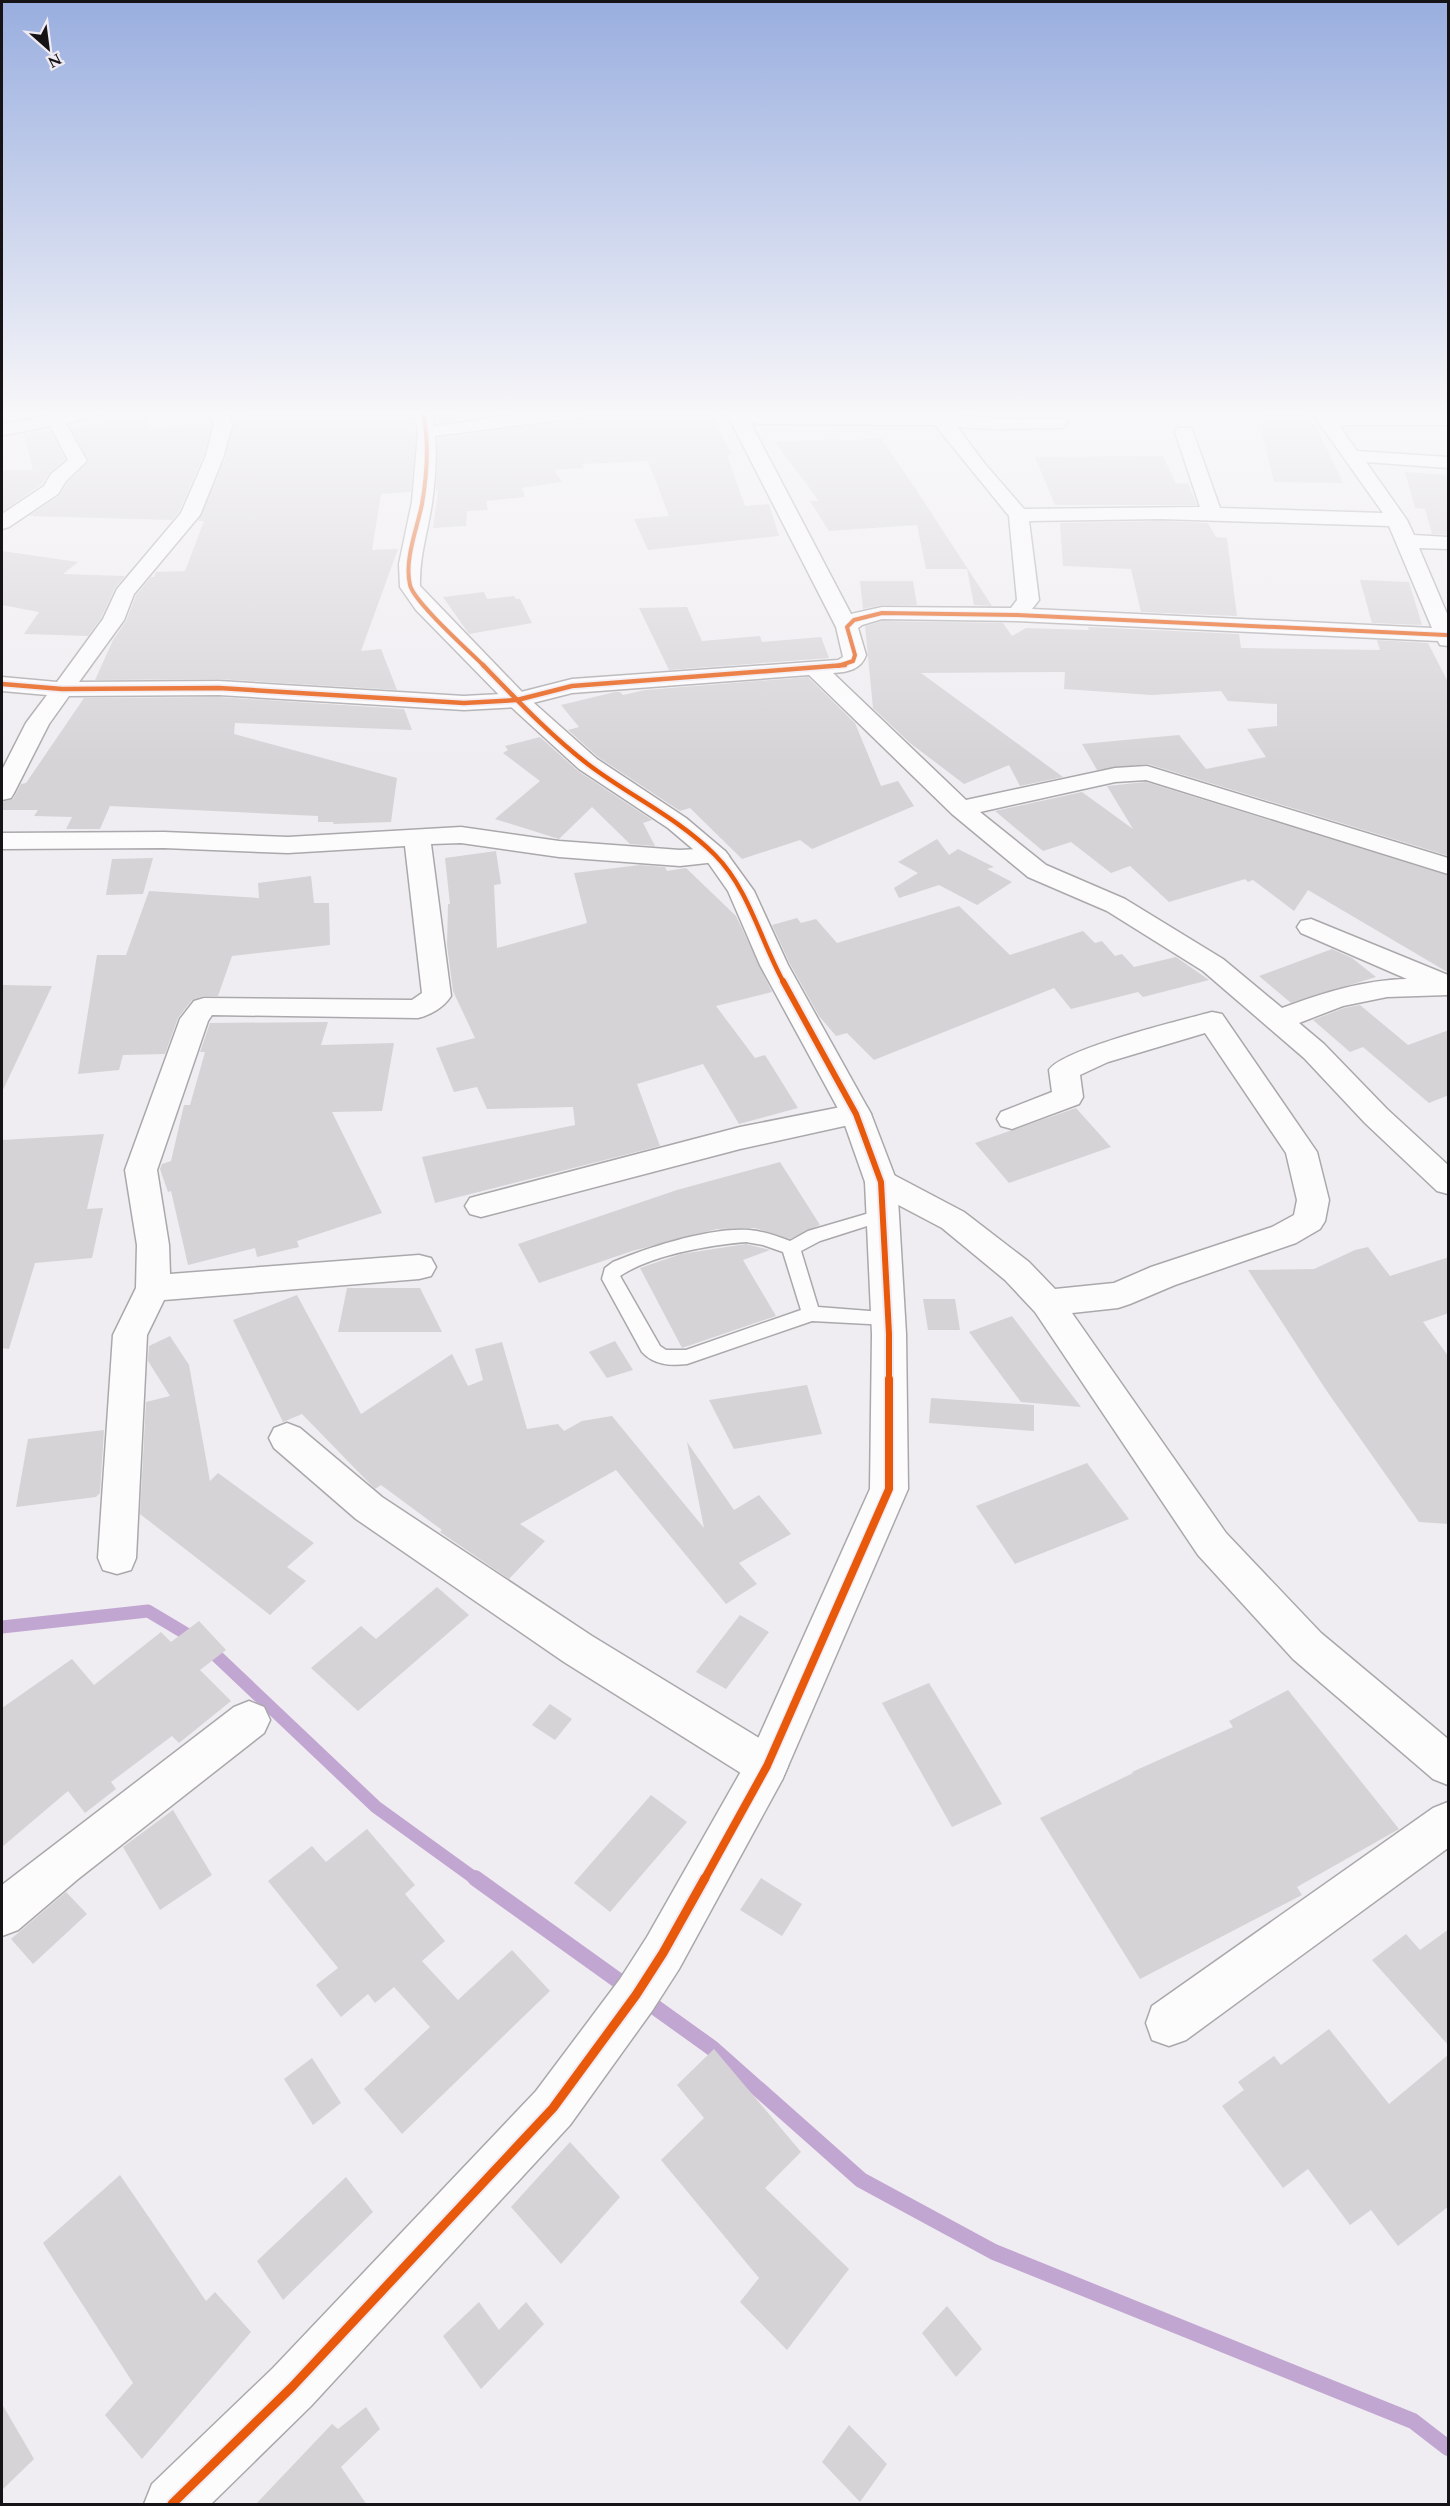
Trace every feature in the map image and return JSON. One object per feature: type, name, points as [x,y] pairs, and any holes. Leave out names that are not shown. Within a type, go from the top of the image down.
[{"type":"street","points":[[2,793],[38,723],[113,620],[124,594],[178,530]]},
{"type":"street","points":[[172,2505],[292,2387],[553,2108],[636,1995],[663,1953],[766,1766],[889,1489],[888,1318],[882,1199],[856,1114],[774,965],[741,891],[716,856],[677,823],[588,764],[517,700],[424,605],[410,587],[409,564],[416,530]]},
{"type":"street","points":[[2,684],[62,689],[219,688],[464,703],[517,700],[572,686],[842,666],[853,661],[855,655],[847,627],[796,530]]},
{"type":"street","points":[[1017,615],[1028,600],[1021,530]]},
{"type":"street","points":[[847,627],[861,618],[882,613],[1017,615],[1448,638],[1401,530]]},
{"type":"street","points":[[1407,541],[1449,543]]},
{"type":"street","points":[[816,669],[961,809],[1037,871],[1116,905],[1213,964],[1314,1051],[1376,1116],[1449,1183]]},
{"type":"street","points":[[961,809],[1115,775],[1147,773],[1449,866]]},
{"type":"street","points":[[2,841],[164,840],[288,845],[461,835],[559,849],[680,858],[716,856]]},
{"type":"street","points":[[117,1558],[130,1335],[153,1288],[153,1245],[141,1170],[194,1019],[204,1007],[217,1006],[418,1009],[427,1005],[437,996],[417,836]]},
{"type":"street","points":[[1311,927],[1411,968],[1448,986]]},
{"type":"street","points":[[1278,1020],[1336,998],[1387,988],[1448,986]]},
{"type":"street","points":[[1012,1119],[1068,1097],[1064,1070],[1098,1055],[1212,1021],[1301,1152],[1313,1200],[1309,1221],[1284,1235],[1163,1276],[1118,1295],[1047,1303]]},
{"type":"street","points":[[481,1206],[740,1138],[856,1114]]},
{"type":"street","points":[[882,1199],[953,1220],[1017,1271],[1047,1303],[1212,1544],[1307,1646],[1449,1765]]},
{"type":"street","points":[[153,1288],[419,1267]]},
{"type":"street","points":[[287,1438],[369,1508],[578,1649],[766,1766]]},
{"type":"street","points":[[2,1914],[249,1720]]},
{"type":"street","points":[[1169,2023],[1449,1823]]},
{"type":"lane","points":[[882,1199],[791,1248],[746,1236],[715,1239],[625,1264],[611,1273],[611,1279],[649,1347],[654,1352],[673,1359],[687,1357],[811,1314],[888,1318]]},
{"type":"lane","points":[[791,1248],[811,1314]]},
{"type":"building","points":[[201,530],[375,530],[372,550],[398,549],[361,651],[381,649],[397,690],[219,679],[95,680],[113,640],[126,621],[136,595],[156,572],[185,571]]},
{"type":"building","points":[[639,530],[777,530],[779,536],[648,550]]},
{"type":"building","points":[[918,530],[942,530],[992,606],[974,605],[967,569],[926,569]]},
{"type":"building","points":[[1060,530],[1212,530],[1216,537],[1227,538],[1237,616],[1141,612],[1131,569],[1063,566]]},
{"type":"building","points":[[1431,530],[1449,530],[1449,535],[1432,534]]},
{"type":"building","points":[[2,551],[78,562],[63,574],[125,576],[115,588],[101,618],[88,636],[24,634],[39,612],[2,605]]},
{"type":"building","points":[[1360,580],[1409,582],[1422,625],[1372,623]]},
{"type":"building","points":[[860,581],[913,581],[917,605],[882,605],[863,609]]},
{"type":"building","points":[[484,592],[487,599],[514,596],[520,599],[532,623],[469,634],[443,597]]},
{"type":"building","points":[[687,607],[702,641],[760,636],[762,642],[821,637],[829,658],[669,670],[639,608]]},
{"type":"building","points":[[882,621],[1003,623],[1012,636],[1026,628],[1089,630],[1088,627],[1239,634],[1241,648],[1380,650],[1377,640],[1428,643],[1449,684],[1449,856],[1148,764],[1097,770],[1082,744],[1179,735],[1206,769],[1266,757],[1247,729],[1277,726],[1277,704],[1228,701],[1221,691],[1152,695],[1064,689],[1065,672],[921,673],[1063,777],[1020,786],[1009,765],[964,784],[910,743],[873,708],[865,626]]},
{"type":"building","points":[[808,677],[855,723],[881,786],[898,781],[914,806],[812,849],[800,840],[742,859],[690,808],[680,811],[598,757],[568,730],[579,727],[561,705],[615,692],[623,695],[645,690]]},
{"type":"building","points":[[219,697],[404,709],[412,730],[235,723],[234,734],[397,778],[391,822],[333,824],[334,822],[318,822],[318,816],[110,806],[100,829],[66,829],[72,817],[34,816],[38,810],[2,810],[2,802],[13,799],[21,784],[26,783],[84,698]]},
{"type":"building","points":[[540,737],[578,771],[652,820],[643,823],[655,846],[630,844],[592,807],[559,839],[495,819],[540,781],[503,753],[508,750],[505,746]]},
{"type":"building","points":[[1146,782],[1449,876],[1449,973],[1308,890],[1294,911],[1253,880],[1248,882],[1245,879],[1169,902],[1130,866],[1111,873],[1071,842],[1043,851],[995,811],[1082,792],[1133,829],[1107,786]]},
{"type":"building","points":[[937,839],[949,855],[958,849],[994,867],[987,869],[1012,882],[977,905],[939,885],[899,898],[894,888],[918,873],[898,862]]},
{"type":"building","points":[[496,851],[501,884],[494,885],[497,948],[587,923],[574,873],[640,865],[665,867],[667,871],[686,868],[736,916],[772,992],[716,1006],[755,1058],[765,1055],[798,1108],[739,1124],[703,1064],[637,1084],[660,1146],[435,1203],[422,1157],[575,1125],[573,1107],[487,1109],[477,1087],[454,1092],[436,1048],[475,1038],[453,991],[447,945],[448,904],[450,904],[445,858]]},
{"type":"building","points":[[153,858],[143,894],[106,895],[112,859]]},
{"type":"building","points":[[311,876],[314,903],[329,903],[330,945],[232,956],[218,996],[204,996],[192,1000],[178,1018],[165,1054],[123,1055],[119,1070],[78,1074],[97,955],[126,955],[149,891],[259,898],[258,883]]},
{"type":"building","points":[[959,906],[1010,955],[1083,931],[1095,943],[1102,941],[1115,956],[1122,954],[1134,967],[1176,957],[1209,980],[1143,997],[1138,992],[1071,1009],[1054,988],[874,1060],[847,1033],[836,1036],[819,1016],[790,964],[772,925],[797,918],[801,923],[816,919],[837,943]]},
{"type":"building","points":[[1332,949],[1352,958],[1376,977],[1291,1003],[1259,976]]},
{"type":"building","points":[[2,985],[52,986],[2,1092]]},
{"type":"building","points":[[1360,1005],[1408,1045],[1449,1030],[1449,1095],[1429,1103],[1363,1047],[1350,1052],[1313,1020],[1344,1008]]},
{"type":"building","points":[[328,1022],[321,1045],[394,1043],[382,1111],[332,1112],[382,1213],[297,1241],[299,1247],[257,1257],[255,1248],[188,1265],[171,1191],[168,1192],[160,1169],[162,1164],[171,1161],[184,1105],[190,1105],[205,1052],[200,1052],[210,1023]]},
{"type":"building","points":[[1076,1108],[1111,1147],[1009,1183],[975,1143]]},
{"type":"building","points":[[104,1134],[87,1209],[103,1208],[92,1258],[35,1263],[9,1349],[2,1348],[2,1140]]},
{"type":"building","points":[[780,1162],[820,1225],[790,1239],[755,1228],[717,1229],[632,1251],[539,1283],[518,1244],[677,1190]]},
{"type":"building","points":[[746,1244],[770,1250],[743,1260],[776,1316],[682,1348],[640,1268],[681,1254]]},
{"type":"building","points":[[1368,1247],[1390,1276],[1449,1257],[1449,1313],[1423,1322],[1449,1357],[1449,1524],[1419,1522],[1326,1390],[1248,1270],[1314,1269],[1355,1250]]},
{"type":"building","points":[[347,1288],[420,1288],[442,1332],[338,1332]]},
{"type":"building","points":[[297,1295],[361,1414],[452,1354],[468,1386],[483,1380],[475,1349],[502,1342],[527,1429],[558,1424],[564,1431],[582,1421],[612,1416],[704,1528],[687,1442],[734,1510],[759,1495],[791,1534],[739,1563],[757,1584],[726,1604],[616,1470],[520,1524],[545,1541],[509,1579],[440,1532],[442,1530],[381,1485],[375,1489],[302,1414],[283,1422],[233,1320]]},
{"type":"building","points":[[923,1299],[955,1299],[960,1330],[928,1330]]},
{"type":"building","points":[[1012,1316],[1081,1407],[1021,1402],[969,1332]]},
{"type":"building","points":[[170,1336],[189,1365],[210,1481],[218,1473],[314,1543],[287,1567],[306,1581],[270,1615],[140,1514],[146,1402],[170,1396],[148,1361],[149,1346]]},
{"type":"building","points":[[615,1341],[633,1370],[607,1378],[589,1352]]},
{"type":"building","points":[[807,1385],[822,1434],[734,1449],[709,1400]]},
{"type":"building","points":[[931,1398],[1034,1405],[1034,1431],[929,1423]]},
{"type":"building","points":[[104,1430],[100,1493],[96,1497],[16,1507],[28,1439]]},
{"type":"building","points":[[1087,1463],[1129,1519],[1015,1564],[976,1506]]},
{"type":"building","points":[[437,1587],[469,1615],[358,1711],[311,1668],[361,1626],[376,1639]]},
{"type":"building","points":[[740,1615],[769,1632],[726,1689],[696,1672]]},
{"type":"building","points":[[199,1621],[226,1650],[200,1670],[231,1701],[179,1743],[172,1736],[111,1782],[116,1789],[85,1813],[68,1791],[2,1847],[2,1708],[72,1659],[94,1685],[161,1632],[171,1642]]},
{"type":"building","points":[[929,1683],[1002,1804],[952,1827],[882,1703]]},
{"type":"building","points":[[1288,1690],[1399,1829],[1297,1887],[1302,1895],[1140,1979],[1040,1818],[1132,1772],[1233,1727],[1229,1721]]},
{"type":"building","points":[[550,1704],[572,1719],[555,1740],[532,1725]]},
{"type":"building","points":[[651,1795],[687,1822],[610,1912],[574,1883]]},
{"type":"building","points":[[173,1810],[212,1875],[160,1910],[123,1847]]},
{"type":"building","points":[[367,1829],[415,1885],[405,1894],[445,1941],[422,1961],[458,2000],[512,1950],[550,1991],[402,2134],[364,2089],[430,2027],[394,1987],[375,2003],[368,1994],[341,2017],[316,1985],[338,1968],[268,1881],[312,1846],[326,1862]]},
{"type":"building","points":[[761,1878],[802,1904],[782,1936],[740,1910]]},
{"type":"building","points":[[66,1892],[87,1914],[33,1964],[11,1939]]},
{"type":"building","points":[[1449,1929],[1449,2046],[1372,1960],[1406,1934],[1420,1950]]},
{"type":"building","points":[[1329,2029],[1389,2104],[1449,2054],[1449,2206],[1398,2246],[1371,2210],[1350,2225],[1308,2169],[1283,2188],[1222,2106],[1244,2090],[1238,2082],[1274,2056],[1281,2065]]},
{"type":"building","points":[[714,2049],[801,2152],[765,2188],[849,2269],[787,2350],[740,2302],[759,2278],[661,2160],[704,2118],[677,2085]]},
{"type":"building","points":[[312,2058],[341,2103],[313,2125],[284,2079]]},
{"type":"building","points":[[570,2142],[620,2197],[561,2264],[511,2207]]},
{"type":"building","points":[[120,2175],[206,2301],[215,2292],[251,2332],[142,2459],[105,2415],[133,2383],[43,2243]]},
{"type":"building","points":[[346,2177],[373,2212],[283,2300],[257,2261]]},
{"type":"building","points":[[479,2302],[499,2330],[526,2302],[544,2324],[481,2389],[443,2336]]},
{"type":"building","points":[[947,2306],[982,2349],[956,2377],[922,2333]]},
{"type":"building","points":[[2,2404],[34,2459],[2,2490]]},
{"type":"building","points":[[366,2407],[380,2429],[341,2467],[367,2505],[255,2505],[332,2424],[338,2429]]},
{"type":"building","points":[[849,2425],[887,2464],[860,2502],[822,2462]]},
{"type":"waterway","points":[[2,1627],[148,1611],[205,1645],[376,1807],[477,1880]]},
{"type":"waterway","points":[[475,1878],[630,1989]]},
{"type":"waterway","points":[[645,2000],[712,2048],[861,2180],[994,2252],[1413,2421],[1448,2448]]},
{"type":"cycle path","points":[[172,2504],[292,2387],[553,2108],[636,1995],[663,1953],[767,1766],[889,1489],[889,1334],[881,1182],[856,1114],[774,965],[741,891],[716,856],[677,823],[588,764],[517,700],[424,605],[410,587],[409,564],[416,530]]},
{"type":"cycle path","points":[[2,684],[62,689],[219,688],[464,703],[517,700],[572,686],[842,666],[853,661],[855,655],[847,627],[854,620],[882,613],[1017,615],[1446,635]]}]
